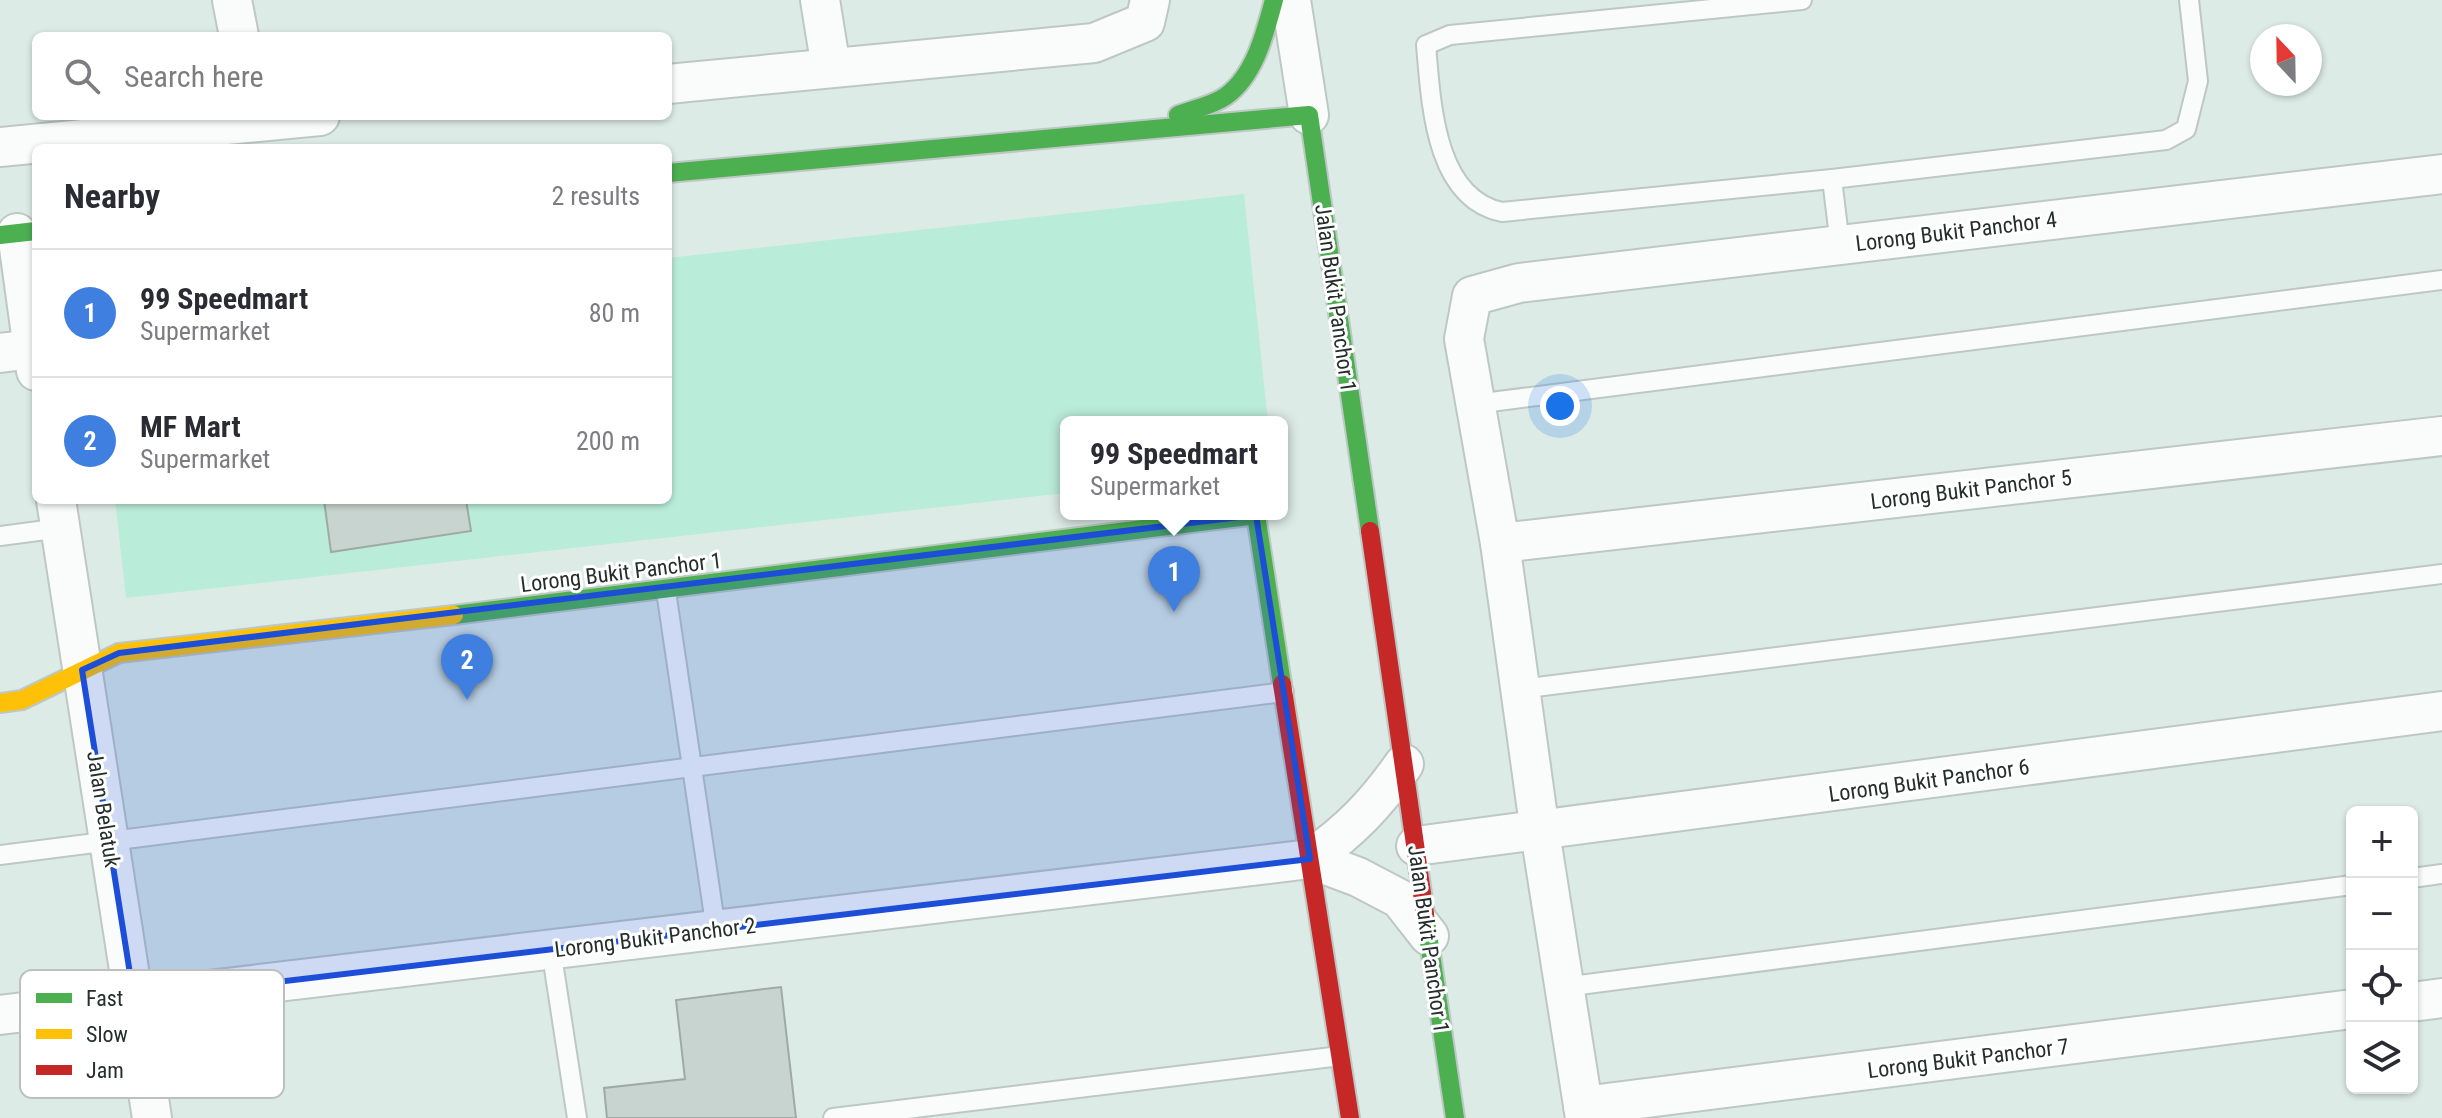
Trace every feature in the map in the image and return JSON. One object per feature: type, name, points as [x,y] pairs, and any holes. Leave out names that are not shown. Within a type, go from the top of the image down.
[{"type":"street","points":[[232,0],[238,32]]},
{"type":"street","points":[[820,0],[831,68]]},
{"type":"street","points":[[1142,129],[1224,97],[1239,82],[1257,51],[1274,0]]},
{"type":"street","points":[[672,173],[1309,115],[1291,0]]},
{"type":"street","points":[[672,84],[1094,43],[1148,11]]},
{"type":"street","name":"Jalan Bukit Panchor 1","points":[[1309,115],[1455,1118]]},
{"type":"street","points":[[0,147],[246,120]]},
{"type":"street","name":"Lorong Bukit Panchor 4","points":[[1475,404],[1464,339],[1472,296],[1519,283],[2442,174]]},
{"type":"street","points":[[18,233],[23,358]]},
{"type":"street","points":[[1475,404],[1500,543],[1540,832],[1584,1112]]},
{"type":"street","name":"Lorong Bukit Panchor 5","points":[[1500,543],[2442,436]]},
{"type":"street","name":"Jalan Belatuk","points":[[59,514],[129,970]]},
{"type":"street","name":"Lorong Bukit Panchor 1","points":[[0,703],[22,700],[119,653],[666,591],[1217,520]]},
{"type":"street","points":[[1257,520],[1350,1118]]},
{"type":"street","name":"Lorong Bukit Panchor 6","points":[[1416,846],[2442,711]]},
{"type":"street","points":[[1310,859],[1345,834],[1374,807],[1404,764]]},
{"type":"street","points":[[1310,859],[1358,877],[1400,899],[1429,936]]},
{"type":"street","name":"Lorong Bukit Panchor 2","points":[[284,981],[1310,859]]},
{"type":"street","points":[[2418,1001],[2442,998]]},
{"type":"street","name":"Lorong Bukit Panchor 7","points":[[1584,1112],[2346,1010]]},
{"type":"street","name":"Lorong Bukit Panchor 2","points":[[0,1015],[20,1013]]},
{"type":"street","name":"Jalan Belatuk","points":[[149,1098],[152,1118]]},
{"type":"lane","points":[[1802,0],[1450,35],[1426,45],[1433,123],[1459,186],[1484,208],[1502,212],[1832,179],[2166,140],[2186,129],[2198,81],[2189,0]]},
{"type":"lane","points":[[1832,179],[1840,245]]},
{"type":"lane","points":[[1475,404],[2442,280]]},
{"type":"lane","points":[[0,536],[59,514]]},
{"type":"lane","points":[[1520,689],[2442,574]]},
{"type":"lane","points":[[666,591],[716,930]]},
{"type":"lane","points":[[0,855],[1284,692]]},
{"type":"lane","points":[[2418,877],[2442,874]]},
{"type":"lane","points":[[1564,987],[2346,886]]},
{"type":"lane","points":[[551,949],[577,1118]]},
{"type":"lane","points":[[833,1118],[1340,1056]]},
{"type":"highlighted area","points":[[1256,515],[1310,859],[134,999],[82,670],[119,653]]},
{"type":"green space","points":[[1244,194],[1267,416],[1060,416],[1060,494],[126,598],[115,504],[672,504],[672,258]]},
{"type":"building","points":[[325,504],[467,504],[471,531],[331,552]]},
{"type":"building","points":[[781,987],[796,1118],[607,1118],[604,1088],[685,1079],[676,1000]]},
{"type":"traffic: fast","points":[[1178,115],[1215,102],[1236,87],[1258,52],[1274,0]]},
{"type":"traffic: fast","points":[[672,173],[1309,115],[1370,531]]},
{"type":"traffic: fast","points":[[0,235],[32,231]]},
{"type":"traffic: fast","points":[[454,615],[1216,520]]},
{"type":"traffic: fast","points":[[1257,520],[1282,684]]},
{"type":"traffic: fast","points":[[1425,914],[1455,1118]]},
{"type":"traffic: slow","points":[[0,703],[22,700],[119,653],[454,615]]},
{"type":"traffic: jam","points":[[1370,531],[1425,914]]},
{"type":"traffic: jam","points":[[1282,684],[1350,1118]]},
{"type":"place","name":"99 Speedmart","points":[[1174,612]]},
{"type":"place","name":"MF Mart","points":[[467,700]]}]
